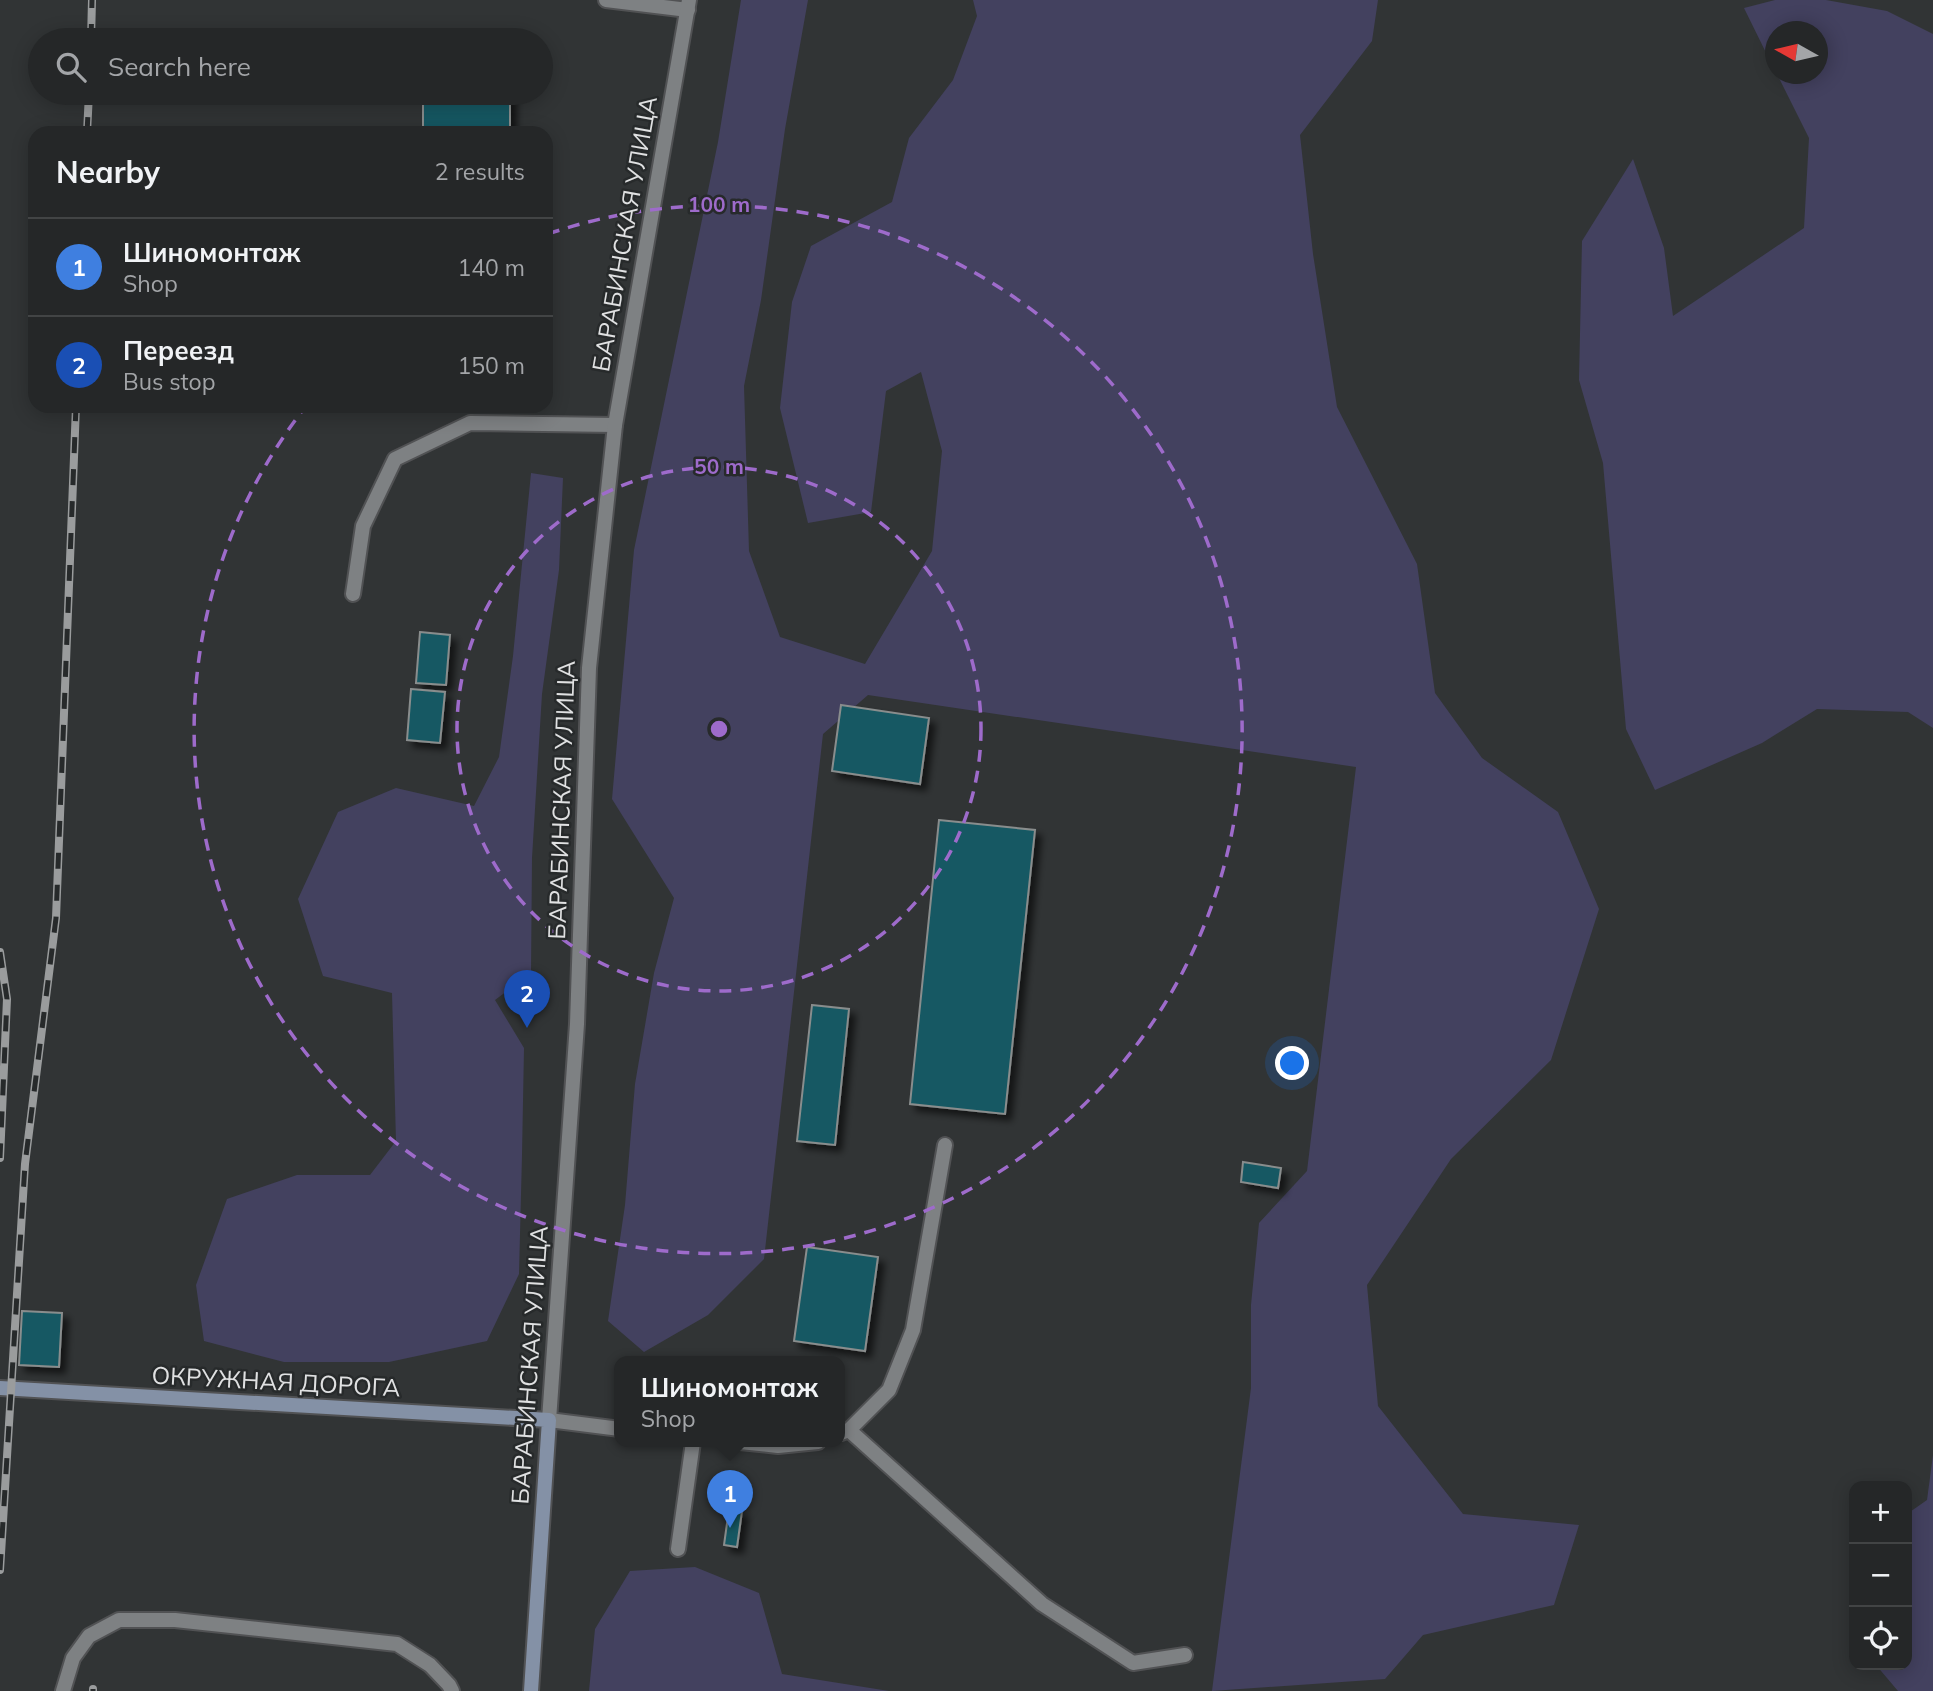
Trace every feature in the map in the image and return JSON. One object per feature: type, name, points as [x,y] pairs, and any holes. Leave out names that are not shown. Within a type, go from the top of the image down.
[{"type":"main road","name":"ОКРУЖНАЯ ДОРОГА","points":[[0,1388],[549,1420]]},
{"type":"main road","name":"БАРАБИНСКАЯ УЛИЦА","points":[[531,1691],[549,1420]]},
{"type":"street","points":[[606,0],[689,5]]},
{"type":"street","name":"БАРАБИНСКАЯ УЛИЦА","points":[[549,1420],[576,1024],[589,668],[615,425],[689,5]]},
{"type":"street","points":[[353,594],[363,526],[396,459],[470,423],[615,425]]},
{"type":"street","points":[[945,1145],[913,1330],[889,1390],[845,1432],[1042,1604],[1133,1663],[1185,1655]]},
{"type":"street","points":[[549,1420],[614,1428]]},
{"type":"street","points":[[678,1549],[692,1447]]},
{"type":"street","points":[[63,1691],[73,1658],[89,1636],[119,1620],[175,1619],[397,1644],[430,1665],[450,1685],[452,1691]]},
{"type":"shaded area","points":[[741,0],[808,0],[785,129],[761,300],[744,386],[749,551],[780,637],[865,664],[932,551],[942,451],[921,372],[886,391],[871,512],[808,523],[780,408],[792,302],[811,246],[892,202],[909,138],[953,80],[977,16],[973,0],[1378,0],[1372,41],[1300,135],[1313,254],[1337,407],[1417,564],[1435,693],[1482,758],[1558,812],[1599,909],[1551,1060],[1451,1159],[1367,1285],[1378,1406],[1463,1514],[1579,1525],[1554,1605],[1423,1635],[1385,1679],[1212,1691],[1251,1388],[1251,1305],[1259,1223],[1307,1171],[1356,767],[868,695],[823,734],[764,1259],[708,1315],[644,1352],[608,1321],[625,1205],[635,1084],[654,973],[674,898],[612,799],[634,550],[718,142]]},
{"type":"shaded area","points":[[1775,0],[1826,0],[1887,11],[1933,34],[1933,728],[1908,712],[1817,709],[1762,743],[1655,790],[1626,729],[1603,463],[1579,380],[1582,241],[1633,159],[1664,248],[1673,316],[1804,228],[1809,138],[1782,84],[1828,84],[1828,21],[1765,21],[1765,51],[1744,8]]},
{"type":"shaded area","points":[[531,473],[563,478],[559,570],[542,694],[532,858],[531,973],[495,1000],[524,1048],[519,1274],[487,1341],[389,1362],[284,1362],[204,1341],[196,1285],[227,1199],[297,1175],[370,1175],[396,1141],[392,993],[323,976],[298,899],[338,812],[396,788],[474,806],[499,757],[513,656]]},
{"type":"shaded area","points":[[1933,1455],[1933,1691],[1898,1691],[1880,1670],[1912,1670],[1912,1510],[1927,1500]]},
{"type":"shaded area","points":[[695,1567],[759,1593],[782,1674],[889,1691],[589,1691],[595,1629],[630,1571]]},
{"type":"building","points":[[423,105],[510,105],[510,126],[423,126]]},
{"type":"building","points":[[420,632],[450,635],[446,685],[416,683]]},
{"type":"building","points":[[411,689],[445,692],[440,743],[407,740]]},
{"type":"building","points":[[841,705],[929,718],[920,784],[832,771]]},
{"type":"building","points":[[939,820],[1035,830],[1005,1114],[910,1104]]},
{"type":"building","points":[[812,1005],[849,1009],[835,1145],[797,1141]]},
{"type":"building","points":[[1243,1162],[1281,1168],[1278,1188],[1241,1182]]},
{"type":"building","points":[[807,1247],[878,1257],[865,1351],[794,1341]]},
{"type":"building","points":[[22,1311],[62,1313],[59,1367],[19,1365]]},
{"type":"building","points":[[729,1509],[742,1511],[737,1547],[724,1545]]},
{"type":"railway","points":[[91,28],[92,0]]},
{"type":"railway","points":[[87,126],[88,105]]},
{"type":"railway","points":[[0,1570],[25,1164],[56,918],[76,413]]},
{"type":"railway","points":[[0,952],[7,999],[0,1158]]},
{"type":"place","name":"Переезд","points":[[527,1028]]},
{"type":"place","name":"Шиномонтаж","points":[[730,1528]]}]
